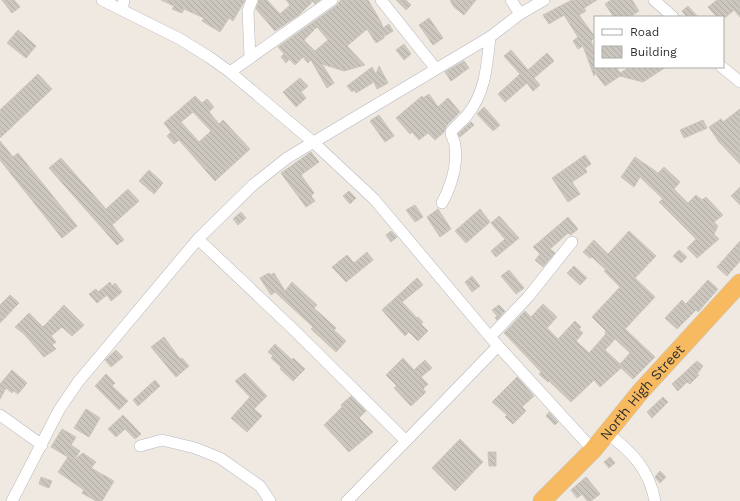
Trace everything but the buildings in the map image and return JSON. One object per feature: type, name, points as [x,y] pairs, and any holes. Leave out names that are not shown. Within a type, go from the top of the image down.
[{"type":"highway","name":"North High Street","points":[[542,501],[593,450],[642,391],[740,283]]},
{"type":"street","points":[[102,0],[123,5],[180,39],[230,72],[313,142],[374,199],[490,337],[593,450]]},
{"type":"street","points":[[250,58],[248,11],[252,0]]},
{"type":"street","points":[[230,72],[332,0]]},
{"type":"street","points":[[381,0],[436,69]]},
{"type":"street","points":[[511,0],[520,14]]},
{"type":"street","points":[[12,501],[59,410],[78,382],[198,239],[253,185],[288,158],[313,142],[490,37],[520,14],[544,0]]},
{"type":"street","points":[[654,0],[672,16]]},
{"type":"street","points":[[442,203],[450,188],[453,176],[456,149],[451,132],[469,114],[482,90],[486,75],[490,37]]},
{"type":"street","points":[[723,68],[740,82]]},
{"type":"street","points":[[198,239],[293,329],[406,441]]},
{"type":"street","points":[[490,337],[528,297],[572,242]]},
{"type":"street","points":[[347,501],[498,346]]},
{"type":"street","points":[[0,415],[42,445]]},
{"type":"street","points":[[607,433],[629,449],[643,468],[652,486],[655,501]]},
{"type":"street","points":[[140,446],[162,440],[195,448],[220,458],[260,486],[270,501]]}]
